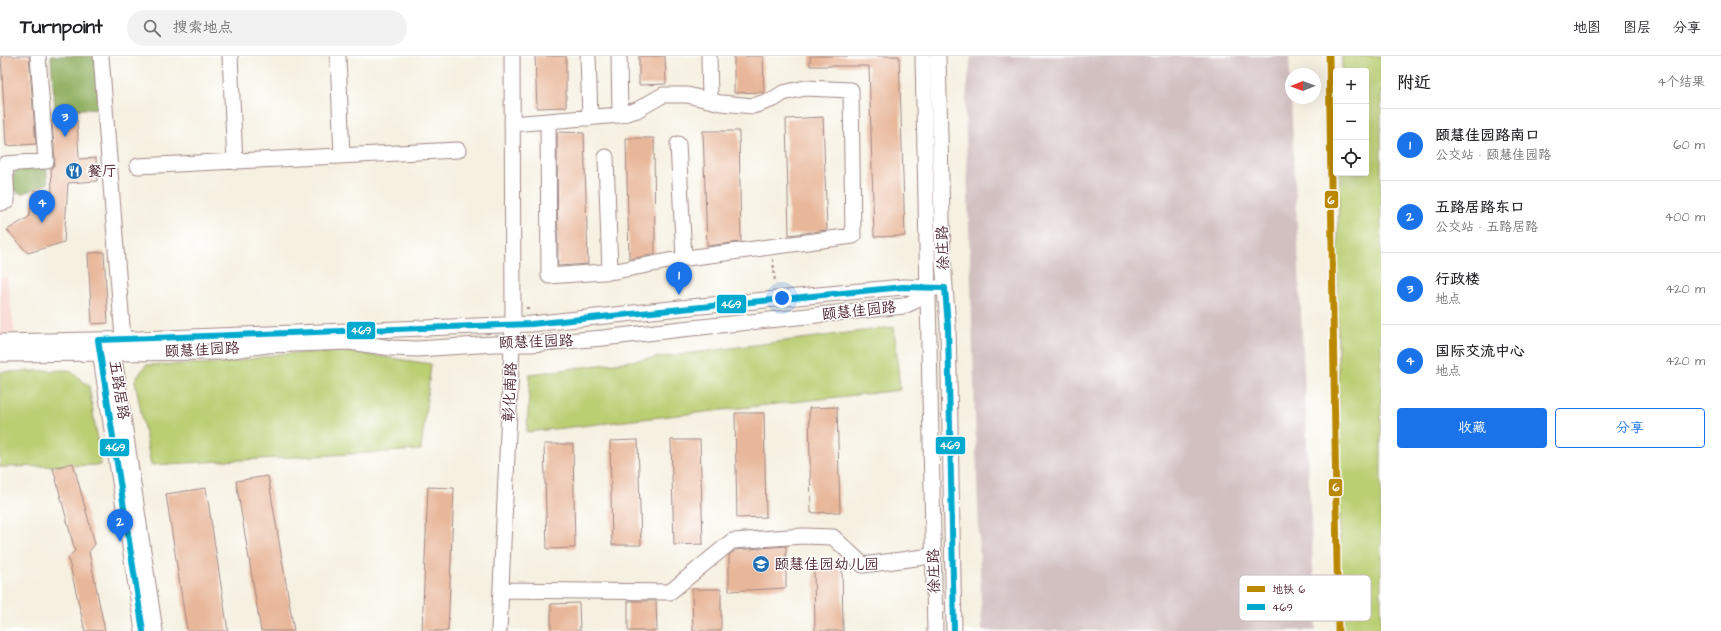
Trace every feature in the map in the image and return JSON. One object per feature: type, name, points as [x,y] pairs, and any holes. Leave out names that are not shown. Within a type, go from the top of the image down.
[{"type":"street","points":[[0,203],[7,201],[5,164],[46,161],[38,56]]},
{"type":"street","points":[[101,56],[109,345]]},
{"type":"street","points":[[230,56],[235,162]]},
{"type":"street","points":[[338,56],[342,156]]},
{"type":"street","name":"彰化南路","points":[[500,631],[513,324],[512,56]]},
{"type":"street","points":[[588,56],[590,118]]},
{"type":"street","points":[[619,56],[620,115]]},
{"type":"street","points":[[709,56],[710,100]]},
{"type":"street","name":"徐庄路","points":[[923,56],[935,631]]},
{"type":"street","name":"徐庄路","points":[[938,56],[945,288],[948,326],[954,631]]},
{"type":"street","points":[[512,124],[548,121],[590,118],[620,115],[637,110],[664,95],[687,95],[721,103],[753,106],[774,99],[783,93],[805,88],[850,90],[853,236],[684,258],[610,272],[549,276],[548,121]]},
{"type":"street","points":[[678,144],[684,258]]},
{"type":"street","points":[[138,166],[458,150]]},
{"type":"street","points":[[606,157],[610,272]]},
{"type":"street","name":"颐慧佳园路","points":[[0,354],[109,345],[513,324],[903,287],[928,289]]},
{"type":"street","points":[[928,289],[945,288]]},
{"type":"street","name":"颐慧佳园路","points":[[0,342],[109,345],[220,352],[267,345],[349,342],[392,348],[417,349],[494,344],[547,343],[904,306],[913,302],[928,289]]},
{"type":"street","name":"五路居路","points":[[109,345],[143,631]]},
{"type":"street","name":"五路居路","points":[[109,345],[155,631]]},
{"type":"street","points":[[501,590],[670,592],[732,541],[803,536],[833,537],[862,565],[924,557],[934,554]]},
{"type":"path","points":[[772,247],[775,283]]},
{"type":"shaded area","points":[[971,56],[1289,56],[1290,68],[1285,68],[1285,104],[1291,104],[1313,575],[1239,575],[1239,621],[1316,621],[1316,631],[982,631],[965,106]]},
{"type":"shaded area","points":[[7,277],[15,335],[0,335],[0,278]]},
{"type":"green space","points":[[51,56],[95,56],[99,108],[55,111]]},
{"type":"green space","points":[[1342,56],[1381,56],[1381,631],[1336,631],[1336,621],[1371,621],[1371,575],[1339,575],[1340,547],[1337,261],[1340,176],[1369,176],[1369,68],[1342,68]]},
{"type":"green space","points":[[46,162],[48,183],[22,194],[14,188],[12,185],[13,176],[21,164]]},
{"type":"green space","points":[[894,327],[900,390],[527,432],[530,374]]},
{"type":"green space","points":[[343,351],[431,364],[421,450],[151,465],[135,380],[146,365],[226,363],[280,354]]},
{"type":"green space","points":[[69,370],[89,386],[101,465],[0,467],[0,372]]},
{"type":"building","points":[[1,56],[29,56],[36,144],[6,146]]},
{"type":"building","points":[[535,56],[566,56],[566,107],[537,108]]},
{"type":"building","points":[[639,56],[665,56],[666,84],[639,85]]},
{"type":"building","points":[[734,56],[763,56],[764,92],[734,93]]},
{"type":"building","points":[[810,56],[899,56],[905,236],[874,237],[869,66],[810,66]]},
{"type":"building","points":[[823,117],[827,230],[789,235],[786,119]]},
{"type":"building","points":[[77,120],[79,159],[96,158],[97,181],[68,183],[64,242],[28,253],[7,230],[29,217],[34,190],[52,192],[51,169],[55,160],[52,121]]},
{"type":"building","points":[[703,131],[739,131],[741,242],[707,246]]},
{"type":"building","points":[[557,132],[584,133],[588,264],[558,266]]},
{"type":"building","points":[[626,138],[654,138],[655,254],[629,259]]},
{"type":"building","points":[[104,252],[108,323],[92,324],[88,253]]},
{"type":"building","points":[[837,407],[840,512],[811,513],[809,408]]},
{"type":"building","points":[[735,413],[764,413],[766,517],[737,518]]},
{"type":"building","points":[[638,440],[641,545],[612,545],[610,441]]},
{"type":"building","points":[[671,440],[700,440],[703,544],[674,545]]},
{"type":"building","points":[[544,444],[573,444],[575,548],[547,549]]},
{"type":"building","points":[[73,463],[95,544],[89,552],[105,631],[85,631],[68,557],[75,551],[53,468]]},
{"type":"building","points":[[268,476],[294,631],[261,631],[236,481]]},
{"type":"building","points":[[428,487],[454,488],[448,631],[422,631]]},
{"type":"building","points":[[206,488],[228,631],[187,631],[166,494]]},
{"type":"building","points":[[786,546],[786,588],[729,591],[729,555],[736,550]]},
{"type":"building","points":[[814,567],[842,567],[843,631],[815,631]]},
{"type":"building","points":[[692,589],[721,589],[721,631],[693,631]]},
{"type":"building","points":[[628,601],[656,601],[657,631],[628,631]]},
{"type":"building","points":[[579,603],[580,631],[551,631],[551,604]]},
{"type":"metro line","name":"6","points":[[1329,56],[1337,575]]},
{"type":"metro line","name":"6","points":[[1338,621],[1338,631]]},
{"type":"transit line","name":"469","points":[[143,631],[98,340],[531,324],[903,287],[945,288],[948,326],[954,631]]},
{"type":"place","name":"行政楼","points":[[65,137]]},
{"type":"place","name":"餐厅","points":[[74,171]]},
{"type":"place","name":"国际交流中心","points":[[42,223]]},
{"type":"place","name":"颐慧佳园路南口","points":[[679,295]]},
{"type":"place","name":"五路居路东口","points":[[120,542]]},
{"type":"place","name":"颐慧佳园幼儿园","points":[[761,564]]}]
